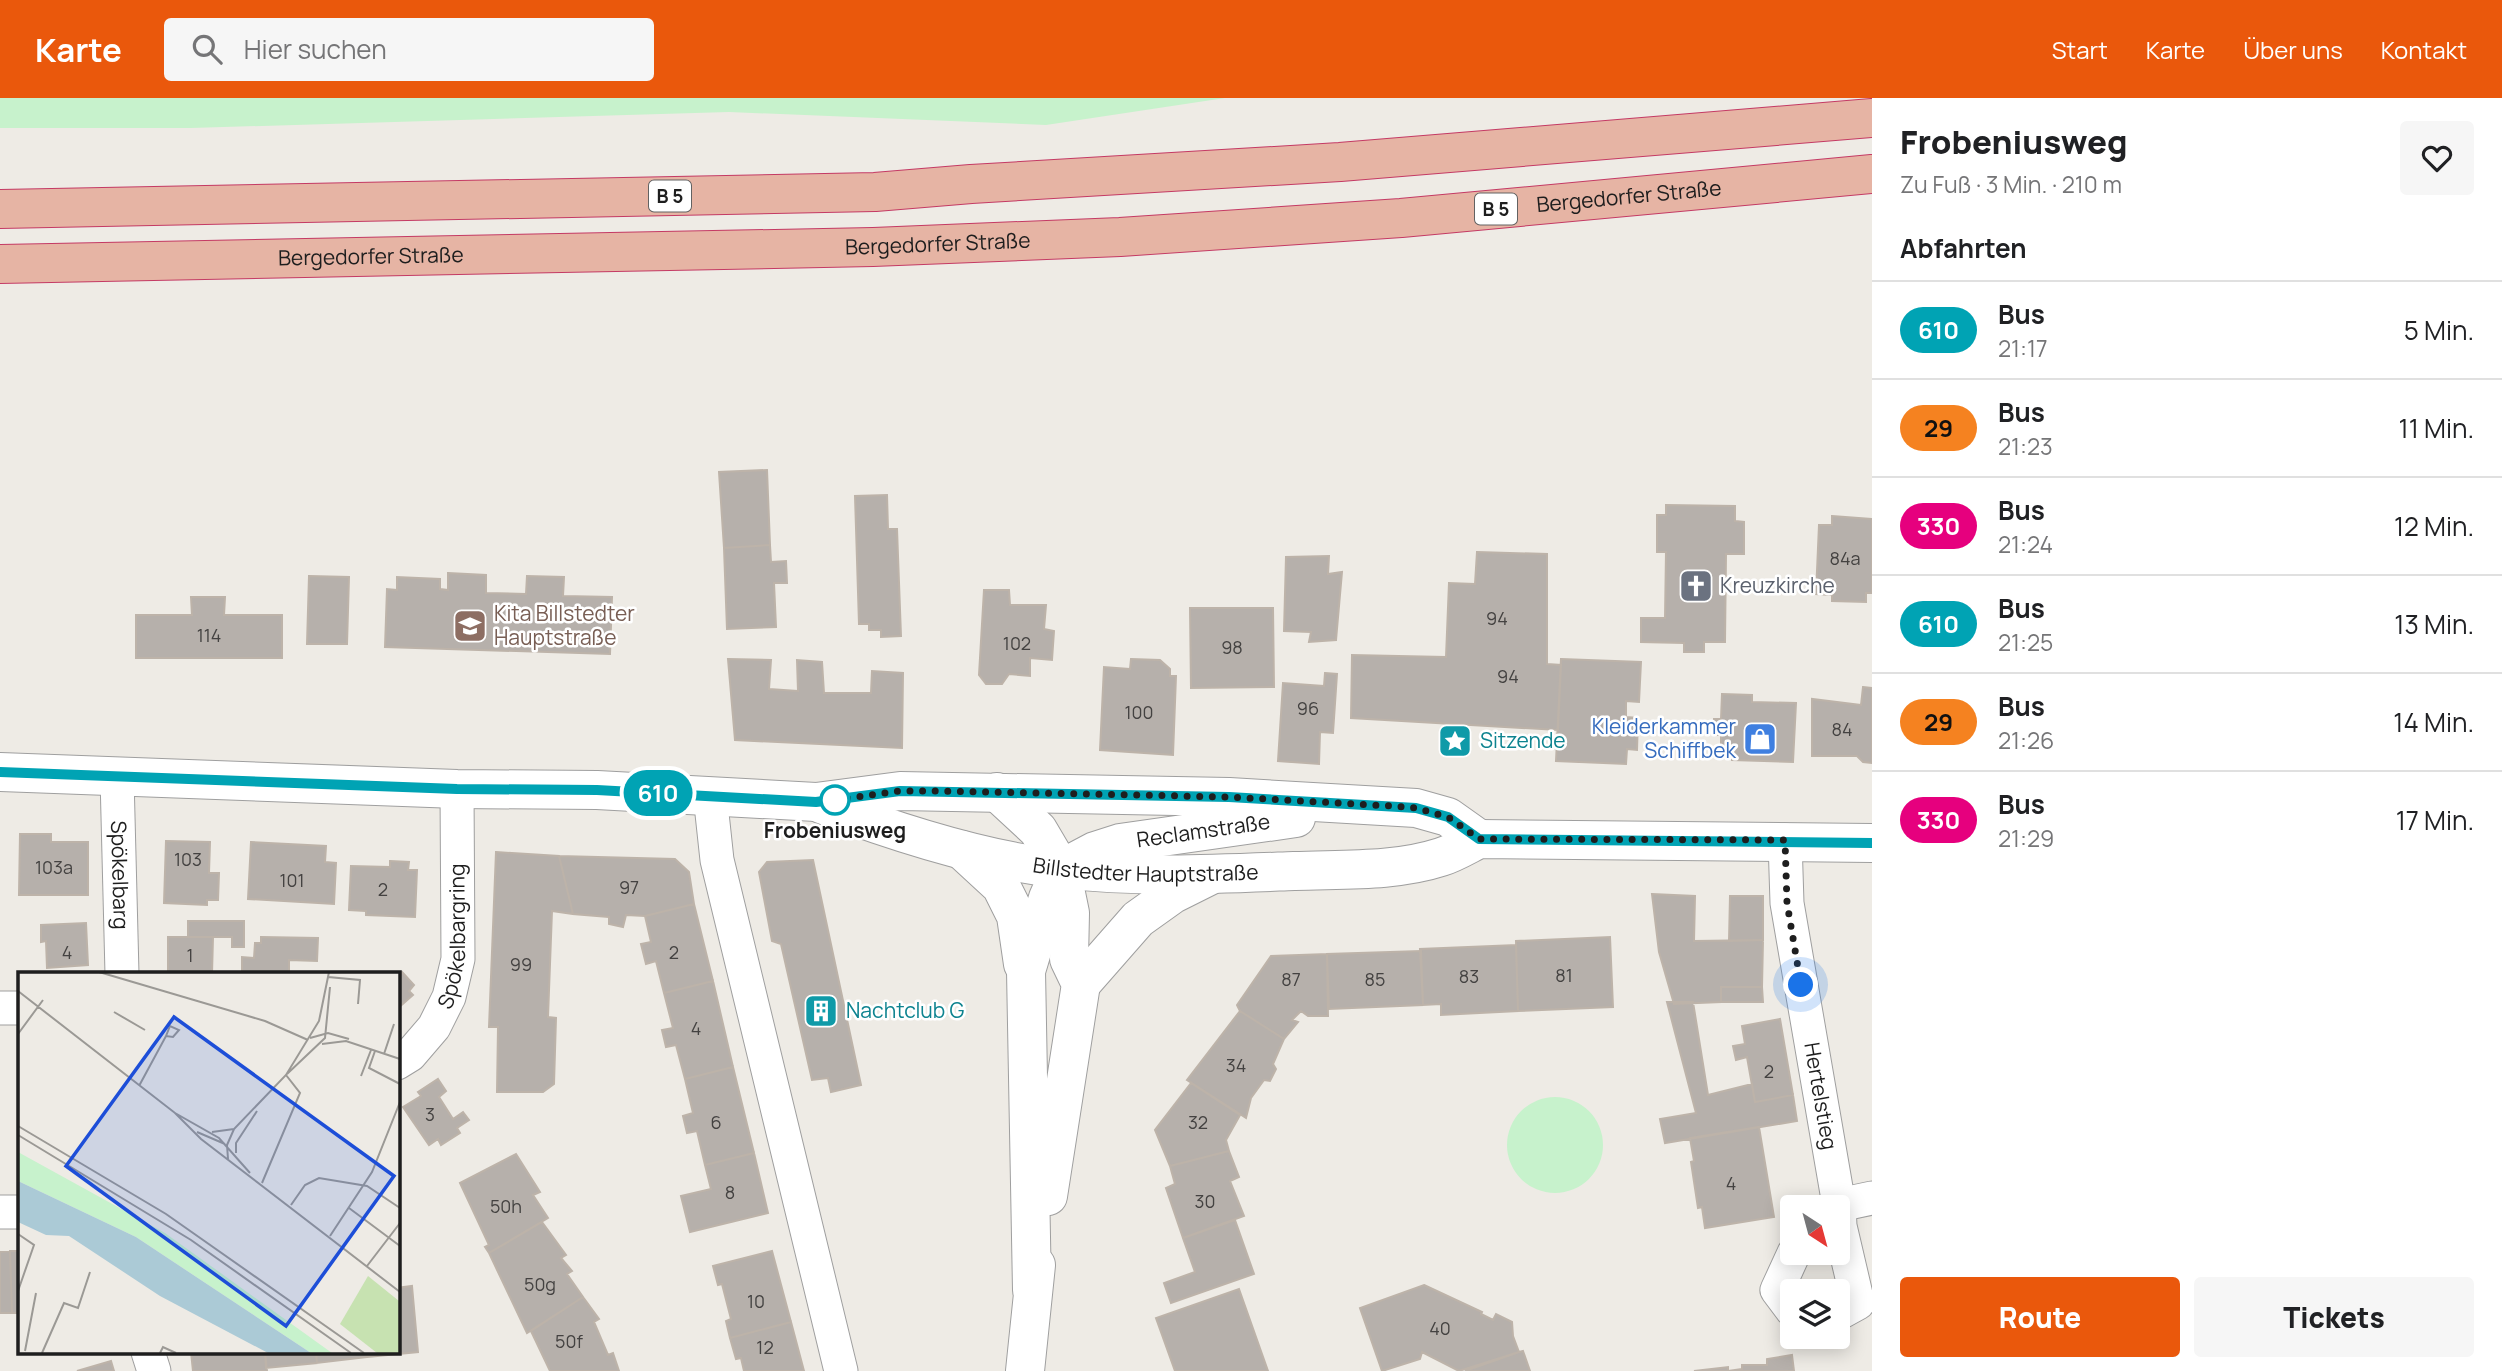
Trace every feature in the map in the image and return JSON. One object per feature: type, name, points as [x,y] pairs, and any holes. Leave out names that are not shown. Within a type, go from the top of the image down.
[{"type":"highway","name":"B 5","points":[[0,209],[875,192],[1340,162],[1872,118]]},
{"type":"highway","name":"Bergedorfer Straße","points":[[0,264],[873,247],[1120,237],[1401,218],[1872,174]]},
{"type":"street","name":"Billstedter Hauptstraße","points":[[0,772],[457,789],[597,790],[816,802],[900,791],[1229,797],[1416,808],[1448,817],[1479,839]]},
{"type":"street","name":"Spökelbarg","points":[[117,777],[122,972]]},
{"type":"street","name":"Spökelbargring","points":[[399,1062],[410,1055],[434,1027],[449,997],[458,960],[457,789]]},
{"type":"street","points":[[997,792],[1038,830],[1061,869],[1070,913],[1069,959],[1081,984]]},
{"type":"street","points":[[710,795],[717,860],[840,1366]]},
{"type":"street","name":"Billstedter Hauptstraße","points":[[816,802],[887,828],[960,848],[1061,869],[1211,874],[1407,866],[1443,856],[1479,839],[1785,840],[1872,843]]},
{"type":"street","name":"Reclamstraße","points":[[1061,869],[1095,851],[1149,837],[1391,806]]},
{"type":"street","name":"Hertelstieg","points":[[1785,840],[1787,903],[1835,1195]]},
{"type":"street","points":[[960,848],[1001,886],[1016,916],[1025,981],[1032,1290]]},
{"type":"street","points":[[1025,981],[1039,925],[1061,869]]},
{"type":"street","points":[[1025,1371],[1032,1290],[1081,984],[1138,919],[1173,894],[1211,874]]},
{"type":"street","points":[[0,1008],[18,1008]]},
{"type":"street","points":[[1850,1212],[1872,1198]]},
{"type":"street","points":[[0,1212],[18,1212]]},
{"type":"street","name":"Hertelstieg","points":[[1849,1265],[1858,1303],[1850,1307]]},
{"type":"street","points":[[149,1354],[153,1371]]},
{"type":"green space","points":[[0,98],[1225,98],[1046,125],[729,112],[191,128],[0,128]]},
{"type":"green space","points":[[1555,1097],[1573,1101],[1589,1111],[1599,1127],[1603,1145],[1599,1163],[1589,1179],[1573,1189],[1555,1193],[1537,1189],[1521,1179],[1511,1163],[1507,1145],[1511,1127],[1521,1111],[1537,1101]]},
{"type":"building","points":[[767,470],[770,545],[724,548],[719,472]]},
{"type":"building","points":[[887,495],[888,529],[897,529],[901,636],[881,637],[881,630],[869,630],[869,624],[859,624],[855,496]]},
{"type":"building","name":"Kreuzkirche","points":[[1666,505],[1735,506],[1735,521],[1744,522],[1744,554],[1726,554],[1725,642],[1704,642],[1704,652],[1684,652],[1684,643],[1641,642],[1641,618],[1665,618],[1666,552],[1657,552],[1657,515],[1666,515]]},
{"type":"building","points":[[1832,516],[1872,519],[1872,593],[1866,593],[1866,602],[1832,601],[1832,595],[1816,594],[1819,525],[1832,525]]},
{"type":"building","points":[[770,545],[771,562],[786,561],[787,583],[774,583],[776,627],[727,629],[724,548]]},
{"type":"building","points":[[1477,552],[1547,554],[1547,664],[1561,665],[1558,730],[1351,718],[1352,655],[1446,657],[1449,583],[1475,584]]},
{"type":"building","points":[[1329,556],[1328,574],[1342,572],[1336,640],[1309,642],[1311,632],[1284,631],[1286,557]]},
{"type":"building","points":[[448,573],[486,575],[486,593],[526,594],[527,576],[564,577],[563,596],[612,597],[610,654],[385,647],[387,589],[397,590],[397,577],[440,579],[440,589],[448,590]]},
{"type":"building","points":[[309,576],[349,577],[347,644],[307,644]]},
{"type":"building","points":[[984,590],[1009,590],[1010,605],[1046,605],[1044,629],[1054,631],[1052,660],[1030,658],[1030,676],[1009,674],[1002,684],[986,684],[979,675]]},
{"type":"building","points":[[191,597],[225,597],[224,615],[282,615],[282,658],[136,658],[136,615],[192,615]]},
{"type":"building","points":[[1190,608],[1273,608],[1274,687],[1191,688]]},
{"type":"building","points":[[728,659],[771,660],[769,689],[798,691],[797,660],[822,662],[824,693],[871,693],[872,671],[903,673],[902,748],[735,740]]},
{"type":"building","points":[[1131,659],[1160,660],[1170,669],[1170,676],[1176,676],[1173,755],[1100,750],[1104,667],[1130,669]]},
{"type":"building","points":[[1561,659],[1641,662],[1639,702],[1626,701],[1626,717],[1638,718],[1637,750],[1627,749],[1626,764],[1556,761]]},
{"type":"building","points":[[1325,673],[1337,674],[1333,733],[1320,732],[1319,764],[1278,761],[1283,683],[1324,686]]},
{"type":"building","points":[[1863,687],[1872,688],[1872,763],[1863,762],[1857,756],[1812,756],[1812,699],[1861,705]]},
{"type":"building","points":[[1722,694],[1752,695],[1752,702],[1796,703],[1793,762],[1732,760],[1732,745],[1721,745],[1721,735],[1714,735],[1714,719],[1721,719]]},
{"type":"building","points":[[20,834],[51,834],[51,842],[88,842],[88,895],[19,895]]},
{"type":"building","points":[[166,841],[210,842],[209,873],[219,873],[218,900],[207,900],[207,905],[164,903]]},
{"type":"building","points":[[251,842],[326,846],[325,862],[336,863],[334,904],[248,899]]},
{"type":"building","points":[[496,852],[559,856],[573,914],[552,911],[548,1017],[556,1018],[554,1084],[543,1092],[497,1092],[498,1027],[489,1027]]},
{"type":"building","points":[[559,856],[675,859],[689,872],[694,904],[645,916],[626,915],[623,927],[609,924],[609,917],[573,914]]},
{"type":"building","name":"Nachtclub G","points":[[813,860],[861,1085],[831,1092],[828,1078],[812,1080],[781,944],[772,941],[759,872],[767,862]]},
{"type":"building","points":[[390,861],[409,862],[408,870],[417,870],[415,917],[366,915],[366,911],[349,910],[351,866],[390,867]]},
{"type":"building","points":[[1652,894],[1695,896],[1694,941],[1763,940],[1762,987],[1721,987],[1721,1002],[1674,1004],[1659,952]]},
{"type":"building","points":[[1730,896],[1763,896],[1763,940],[1729,941]]},
{"type":"building","points":[[694,904],[713,981],[664,993],[656,961],[646,964],[641,944],[651,942],[645,916]]},
{"type":"building","points":[[188,921],[244,921],[244,947],[232,947],[232,937],[188,937]]},
{"type":"building","points":[[86,923],[88,965],[47,968],[46,941],[41,942],[41,925]]},
{"type":"building","points":[[168,937],[213,937],[212,972],[168,972]]},
{"type":"building","points":[[261,937],[318,938],[317,961],[289,960],[289,972],[242,972],[242,957],[254,958],[255,943],[261,943]]},
{"type":"building","points":[[1610,937],[1613,1007],[1518,1011],[1516,941]]},
{"type":"building","points":[[1516,945],[1518,1011],[1441,1015],[1441,1004],[1423,1005],[1420,949]]},
{"type":"building","points":[[1421,951],[1423,1005],[1329,1009],[1327,954]]},
{"type":"building","points":[[1327,954],[1328,1016],[1308,1016],[1301,1011],[1292,1020],[1298,1022],[1284,1039],[1240,1011],[1237,1005],[1271,956]]},
{"type":"building","points":[[402,972],[414,985],[409,991],[413,995],[399,1007],[399,975]]},
{"type":"building","points":[[713,981],[733,1067],[685,1079],[676,1045],[666,1047],[662,1030],[673,1028],[664,993]]},
{"type":"building","points":[[1721,987],[1762,987],[1763,1002],[1721,1002]]},
{"type":"building","points":[[1667,1002],[1693,1002],[1708,1095],[1752,1084],[1755,1102],[1793,1095],[1797,1121],[1665,1143],[1660,1119],[1696,1113]]},
{"type":"building","points":[[1240,1011],[1284,1039],[1273,1064],[1276,1069],[1270,1081],[1264,1080],[1251,1098],[1246,1118],[1187,1080]]},
{"type":"building","points":[[1780,1019],[1793,1095],[1755,1102],[1747,1057],[1736,1060],[1733,1046],[1745,1044],[1742,1026]]},
{"type":"building","points":[[733,1067],[754,1153],[705,1165],[697,1131],[687,1133],[683,1116],[693,1113],[685,1079]]},
{"type":"building","points":[[438,1079],[446,1091],[439,1097],[453,1119],[463,1112],[469,1120],[457,1128],[460,1133],[441,1145],[438,1139],[429,1145],[403,1107],[421,1096],[418,1092]]},
{"type":"building","points":[[1191,1083],[1240,1115],[1226,1140],[1229,1151],[1170,1166],[1155,1130]]},
{"type":"building","points":[[1759,1127],[1774,1217],[1705,1228],[1702,1207],[1698,1208],[1690,1138]]},
{"type":"building","points":[[1229,1151],[1239,1177],[1230,1181],[1244,1216],[1183,1238],[1166,1188],[1175,1184],[1170,1166]]},
{"type":"building","points":[[754,1153],[768,1213],[690,1232],[681,1196],[711,1189],[705,1165]]},
{"type":"building","points":[[516,1154],[540,1192],[533,1195],[548,1218],[489,1253],[485,1247],[489,1245],[460,1183]]},
{"type":"building","points":[[1235,1220],[1254,1274],[1171,1303],[1164,1283],[1195,1272],[1183,1238]]},
{"type":"building","points":[[542,1222],[566,1255],[561,1258],[572,1271],[567,1274],[583,1297],[527,1333],[489,1253]]},
{"type":"building","points":[[10,1251],[18,1251],[18,1313],[12,1313]]},
{"type":"building","points":[[10,1251],[12,1313],[0,1313],[0,1252]]},
{"type":"building","points":[[772,1251],[791,1322],[730,1338],[726,1321],[731,1319],[722,1284],[718,1285],[713,1266]]},
{"type":"building","points":[[1424,1285],[1482,1312],[1481,1314],[1493,1320],[1496,1314],[1512,1322],[1513,1336],[1519,1352],[1459,1371],[1422,1352],[1420,1359],[1382,1371],[1360,1308]]},
{"type":"building","points":[[412,1286],[418,1352],[399,1354],[399,1288]]},
{"type":"building","points":[[1239,1289],[1268,1371],[1175,1371],[1156,1318]]},
{"type":"building","points":[[583,1297],[599,1319],[594,1322],[608,1355],[613,1353],[619,1371],[550,1371],[531,1331]]},
{"type":"building","points":[[791,1322],[804,1371],[744,1371],[741,1358],[736,1359],[730,1338]]},
{"type":"building","points":[[1523,1351],[1530,1371],[1465,1371],[1519,1352]]},
{"type":"building","points":[[191,1354],[265,1354],[267,1371],[193,1371]]},
{"type":"building","points":[[265,1354],[316,1354],[317,1363],[266,1368]]},
{"type":"building","points":[[316,1354],[367,1354],[368,1357],[317,1363]]},
{"type":"building","points":[[367,1354],[398,1354],[368,1357]]},
{"type":"building","points":[[1792,1355],[1794,1371],[1728,1371],[1742,1369],[1742,1365],[1767,1365],[1767,1359]]},
{"type":"building","points":[[111,1361],[114,1371],[77,1371]]},
{"type":"building","points":[[1728,1367],[1728,1371],[1694,1371]]},
{"type":"bus line","name":"610","points":[[0,772],[457,789],[597,790],[816,802],[900,791],[1229,797],[1416,808],[1448,817],[1479,839],[1785,840],[1872,843]]},
{"type":"place","name":"Kreuzkirche","points":[[1696,586]]},
{"type":"place","name":"Kita Billstedter Hauptstraße","points":[[470,626]]},
{"type":"place","name":"Kleiderkammer Schiffbek","points":[[1760,739]]},
{"type":"place","name":"Sitzende","points":[[1455,741]]},
{"type":"place","name":"Frobeniusweg","points":[[835,800]]},
{"type":"place","name":"Nachtclub G","points":[[821,1011]]},
{"type":"route","points":[[835,800],[900,791],[1229,797],[1416,808],[1448,817],[1479,839],[1785,840],[1787,903],[1801,985]]}]
